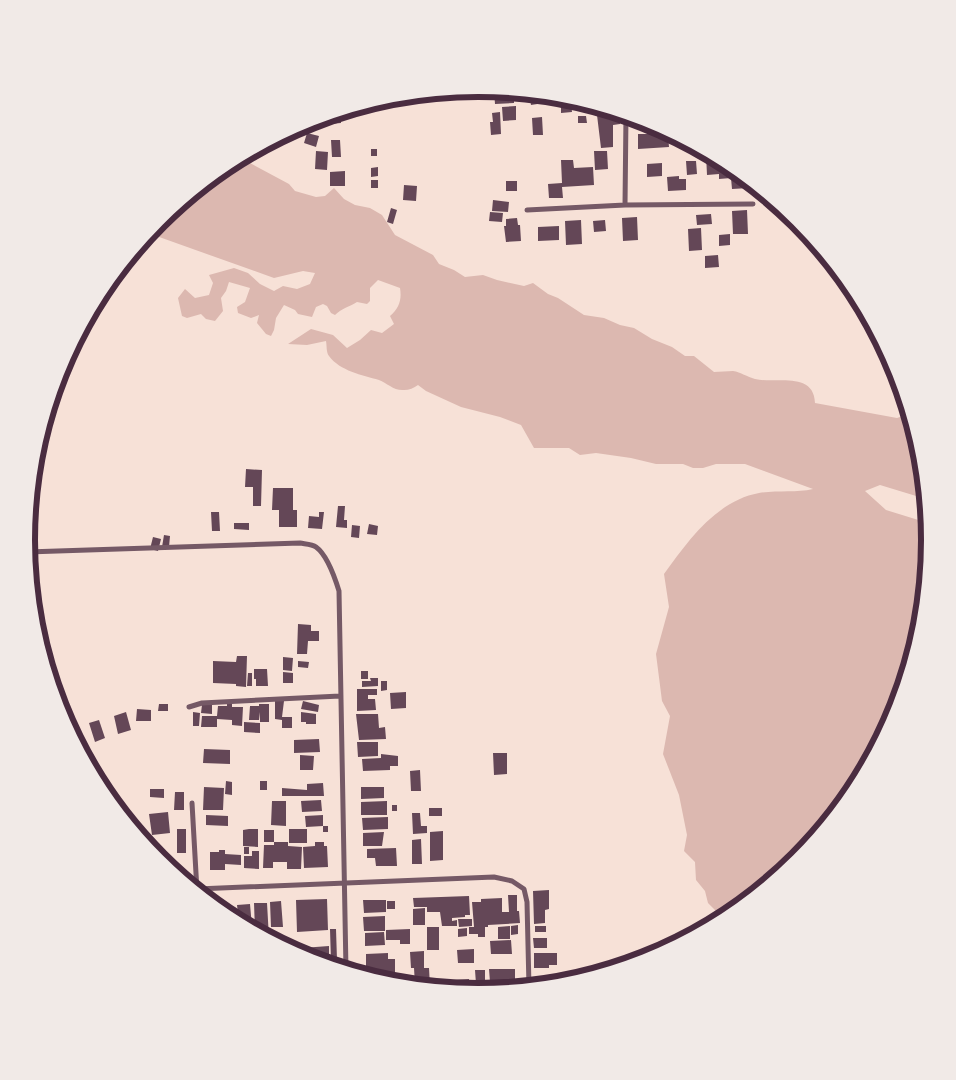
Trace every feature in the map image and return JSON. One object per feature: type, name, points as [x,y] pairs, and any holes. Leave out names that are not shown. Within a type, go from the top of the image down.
[{"type":"street","points":[[625,205],[626,123]]},
{"type":"street","points":[[527,210],[625,205],[753,204]]},
{"type":"street","points":[[35,552],[300,542],[316,546],[335,577],[339,591],[346,962]]},
{"type":"street","points":[[190,708],[202,703],[340,696]]},
{"type":"street","points":[[192,803],[197,882]]},
{"type":"street","points":[[206,889],[343,882],[494,877],[512,881],[524,889],[529,980]]},
{"type":"shaded area","points":[[246,163],[250,163],[289,184],[295,191],[316,197],[325,196],[334,188],[344,199],[355,205],[370,208],[382,215],[395,235],[433,255],[439,264],[465,277],[483,275],[524,286],[533,283],[584,315],[604,318],[620,325],[634,328],[652,339],[672,347],[685,356],[694,356],[714,372],[733,371],[755,379],[801,383],[808,386],[813,393],[815,403],[897,418],[903,416],[912,454],[919,497],[880,485],[865,491],[886,510],[920,521],[920,569],[917,598],[906,655],[887,710],[862,762],[846,786],[811,832],[770,873],[748,891],[717,913],[708,903],[705,891],[696,880],[695,862],[684,851],[687,835],[679,795],[663,754],[670,716],[662,701],[656,654],[669,607],[664,574],[704,524],[729,504],[759,493],[813,489],[745,464],[716,464],[703,468],[693,468],[683,464],[656,464],[596,453],[580,455],[569,448],[534,448],[521,425],[500,417],[461,407],[426,391],[418,385],[408,390],[400,390],[379,380],[345,369],[329,356],[326,341],[307,345],[288,344],[311,329],[333,335],[347,348],[371,330],[382,333],[394,324],[390,316],[399,304],[401,292],[400,288],[378,280],[370,288],[370,301],[367,304],[357,302],[335,315],[323,304],[316,307],[312,317],[298,314],[295,310],[284,305],[276,318],[271,336],[266,334],[257,323],[259,315],[251,318],[238,313],[237,307],[245,302],[250,288],[229,282],[221,298],[223,311],[215,321],[206,319],[201,314],[187,318],[182,316],[178,298],[185,289],[195,298],[209,295],[213,283],[209,275],[234,268],[248,273],[260,284],[274,291],[283,286],[297,289],[310,284],[315,273],[303,271],[274,278],[156,236],[186,207],[208,189]]},
{"type":"shaded area","points":[[120,801],[127,807],[135,819]]},
{"type":"building","points":[[495,98],[514,99],[514,103],[495,104]]},
{"type":"building","points":[[530,100],[544,103],[531,105]]},
{"type":"building","points":[[561,105],[572,108],[572,112],[561,113]]},
{"type":"building","points":[[516,106],[516,120],[503,121],[502,107]]},
{"type":"building","points":[[500,112],[501,134],[491,135],[490,122],[493,122],[492,113]]},
{"type":"building","points":[[597,115],[620,121],[620,124],[613,125],[613,147],[601,148]]},
{"type":"building","points":[[578,116],[586,116],[587,123],[578,123]]},
{"type":"building","points":[[542,117],[543,135],[533,135],[532,118]]},
{"type":"building","points":[[341,119],[341,123],[330,123]]},
{"type":"building","points":[[307,133],[319,136],[316,147],[304,143]]},
{"type":"building","points":[[638,134],[653,134],[668,140],[669,147],[638,149]]},
{"type":"building","points":[[331,140],[340,140],[341,157],[332,157]]},
{"type":"building","points":[[371,149],[377,149],[377,156],[371,156]]},
{"type":"building","points":[[316,151],[328,152],[327,170],[315,169]]},
{"type":"building","points":[[594,151],[607,151],[608,169],[595,170]]},
{"type":"building","points":[[561,160],[573,160],[574,168],[593,167],[594,185],[562,187],[563,198],[549,198],[548,184],[562,183]]},
{"type":"building","points":[[706,160],[747,188],[732,189],[731,178],[719,179],[719,174],[707,175]]},
{"type":"building","points":[[686,161],[696,161],[697,174],[687,175]]},
{"type":"building","points":[[662,163],[662,176],[647,177],[647,164]]},
{"type":"building","points":[[378,167],[378,176],[371,177],[371,168]]},
{"type":"building","points":[[345,171],[345,186],[330,186],[330,172]]},
{"type":"building","points":[[679,176],[679,179],[686,179],[686,190],[668,191],[667,177]]},
{"type":"building","points":[[371,180],[378,180],[378,188],[371,188]]},
{"type":"building","points":[[506,181],[517,181],[517,191],[506,191]]},
{"type":"building","points":[[404,185],[417,186],[416,201],[403,200]]},
{"type":"building","points":[[493,200],[509,202],[508,212],[492,211]]},
{"type":"building","points":[[391,208],[397,210],[393,224],[387,222]]},
{"type":"building","points":[[747,210],[748,234],[733,234],[732,211]]},
{"type":"building","points":[[490,212],[503,213],[502,222],[489,221]]},
{"type":"building","points":[[711,214],[712,224],[697,225],[696,215]]},
{"type":"building","points":[[637,217],[638,240],[623,241],[622,218]]},
{"type":"building","points":[[517,218],[518,225],[520,225],[521,241],[506,242],[504,226],[506,226],[506,219]]},
{"type":"building","points":[[581,220],[582,244],[566,245],[565,221]]},
{"type":"building","points":[[605,220],[606,231],[594,232],[593,221]]},
{"type":"building","points":[[559,226],[559,240],[538,241],[538,227]]},
{"type":"building","points":[[701,228],[702,250],[689,251],[688,229]]},
{"type":"building","points":[[730,234],[730,245],[719,246],[719,235]]},
{"type":"building","points":[[718,255],[719,267],[705,268],[705,256]]},
{"type":"building","points":[[246,469],[262,470],[261,506],[253,506],[253,487],[245,487]]},
{"type":"building","points":[[273,488],[293,488],[293,510],[297,510],[297,527],[279,527],[279,510],[272,510]]},
{"type":"building","points":[[338,506],[345,506],[344,520],[347,520],[347,528],[336,527]]},
{"type":"building","points":[[211,512],[219,512],[220,531],[212,531]]},
{"type":"building","points":[[319,512],[324,512],[322,529],[308,528],[309,516],[319,517]]},
{"type":"building","points":[[234,523],[249,523],[249,530],[234,529]]},
{"type":"building","points":[[369,524],[378,526],[377,535],[367,534]]},
{"type":"building","points":[[352,525],[360,526],[359,538],[351,537]]},
{"type":"building","points":[[164,535],[170,536],[169,547],[162,547]]},
{"type":"building","points":[[153,537],[161,539],[158,551],[150,549]]},
{"type":"building","points":[[298,624],[311,625],[311,631],[319,631],[319,641],[308,641],[307,654],[297,654]]},
{"type":"building","points":[[237,656],[247,656],[246,687],[236,686],[236,684],[213,683],[213,661],[236,662]]},
{"type":"building","points":[[283,657],[293,658],[292,671],[283,670]]},
{"type":"building","points":[[298,661],[309,662],[308,668],[298,667]]},
{"type":"building","points":[[254,669],[267,669],[268,686],[256,686]]},
{"type":"building","points":[[361,671],[368,671],[368,679],[361,679]]},
{"type":"building","points":[[283,672],[293,673],[293,683],[283,683]]},
{"type":"building","points":[[248,673],[252,673],[252,686],[247,686]]},
{"type":"building","points":[[370,678],[378,678],[378,686],[362,687],[362,681],[371,681]]},
{"type":"building","points":[[381,681],[387,681],[387,690],[381,691]]},
{"type":"building","points":[[357,689],[377,689],[377,695],[368,695],[368,699],[375,699],[376,710],[357,711]]},
{"type":"building","points":[[406,692],[406,708],[391,709],[390,693]]},
{"type":"building","points":[[275,701],[284,701],[282,717],[292,717],[292,728],[282,728],[282,720],[275,719]]},
{"type":"building","points":[[303,701],[319,705],[318,712],[301,709]]},
{"type":"building","points":[[227,703],[232,704],[232,707],[243,707],[242,726],[232,725],[232,720],[217,719],[217,727],[201,727],[202,716],[217,716],[218,706],[227,706]]},
{"type":"building","points":[[159,704],[168,704],[168,711],[158,711]]},
{"type":"building","points":[[259,704],[269,704],[269,722],[260,722],[260,712],[259,720],[249,720],[250,706],[259,706]]},
{"type":"building","points":[[202,705],[212,705],[212,714],[201,713]]},
{"type":"building","points":[[137,709],[151,710],[151,721],[136,721]]},
{"type":"building","points":[[126,712],[131,730],[118,734],[114,716]]},
{"type":"building","points":[[193,712],[200,713],[199,726],[193,726]]},
{"type":"building","points":[[301,712],[316,714],[316,724],[301,722]]},
{"type":"building","points":[[356,714],[378,714],[379,728],[385,727],[386,739],[359,740]]},
{"type":"building","points":[[99,720],[105,738],[95,742],[89,723]]},
{"type":"building","points":[[244,722],[260,723],[260,733],[244,732]]},
{"type":"building","points":[[319,739],[320,752],[294,753],[294,740]]},
{"type":"building","points":[[357,742],[378,742],[378,756],[358,757]]},
{"type":"building","points":[[204,749],[230,750],[230,764],[203,763]]},
{"type":"building","points":[[493,753],[507,753],[507,774],[494,775]]},
{"type":"building","points":[[381,754],[398,756],[398,766],[390,766],[390,770],[363,771],[362,759],[381,758]]},
{"type":"building","points":[[300,755],[314,756],[313,770],[300,770]]},
{"type":"building","points":[[420,770],[421,791],[411,791],[410,771]]},
{"type":"building","points":[[226,781],[232,782],[232,795],[225,794]]},
{"type":"building","points":[[260,781],[267,781],[267,790],[260,790]]},
{"type":"building","points":[[323,783],[324,796],[282,796],[282,788],[307,790],[307,784]]},
{"type":"building","points":[[204,787],[224,788],[223,810],[203,810]]},
{"type":"building","points":[[361,787],[384,787],[384,798],[361,799]]},
{"type":"building","points":[[150,789],[164,789],[164,798],[150,797]]},
{"type":"building","points":[[175,792],[184,792],[184,810],[174,810]]},
{"type":"building","points":[[321,800],[322,811],[302,812],[301,801]]},
{"type":"building","points":[[272,801],[286,801],[286,826],[271,825]]},
{"type":"building","points":[[387,801],[387,815],[361,815],[361,802]]},
{"type":"building","points":[[392,805],[397,805],[397,811],[392,811]]},
{"type":"building","points":[[429,808],[442,808],[442,816],[429,816]]},
{"type":"building","points":[[168,812],[170,833],[152,835],[149,814]]},
{"type":"building","points":[[412,813],[420,813],[421,826],[427,826],[427,833],[413,834]]},
{"type":"building","points":[[206,815],[228,816],[228,826],[206,825]]},
{"type":"building","points":[[323,815],[323,826],[306,827],[305,816]]},
{"type":"building","points":[[388,817],[388,829],[363,830],[362,818]]},
{"type":"building","points":[[323,826],[328,826],[328,832],[323,832]]},
{"type":"building","points":[[177,829],[186,829],[186,853],[177,853]]},
{"type":"building","points":[[258,829],[258,847],[243,846],[243,830]]},
{"type":"building","points":[[289,829],[307,829],[307,843],[289,843]]},
{"type":"building","points":[[264,830],[274,830],[274,842],[264,842]]},
{"type":"building","points":[[443,831],[443,860],[430,861],[430,832]]},
{"type":"building","points":[[384,832],[382,846],[363,846],[363,833]]},
{"type":"building","points":[[421,839],[422,864],[412,864],[412,840]]},
{"type":"building","points":[[274,842],[288,842],[288,846],[302,847],[301,869],[287,869],[287,862],[273,862],[273,868],[263,868],[264,845],[274,845]]},
{"type":"building","points":[[315,842],[324,842],[324,846],[327,846],[328,867],[304,868],[303,847],[315,846]]},
{"type":"building","points":[[244,847],[249,847],[249,854],[244,854]]},
{"type":"building","points":[[396,848],[397,866],[376,866],[375,858],[367,858],[367,849]]},
{"type":"building","points":[[219,850],[225,850],[225,854],[241,855],[241,865],[225,864],[225,870],[210,870],[210,852],[219,852]]},
{"type":"building","points":[[252,851],[259,851],[259,869],[244,868],[244,856],[252,856]]},
{"type":"building","points":[[549,890],[549,909],[545,910],[545,923],[534,924],[533,891]]},
{"type":"building","points":[[508,895],[517,895],[517,911],[519,911],[520,923],[488,925],[488,927],[485,927],[485,937],[478,937],[478,934],[469,934],[469,927],[474,927],[472,902],[481,902],[481,899],[502,898],[502,912],[509,912]]},
{"type":"building","points":[[469,896],[470,915],[452,918],[452,921],[457,920],[457,926],[442,926],[440,912],[427,912],[427,907],[414,907],[413,898]]},
{"type":"building","points":[[327,899],[328,930],[297,932],[296,900]]},
{"type":"building","points":[[363,900],[386,900],[386,912],[364,913]]},
{"type":"building","points":[[281,901],[283,927],[271,927],[270,902]]},
{"type":"building","points":[[387,901],[395,901],[395,909],[387,909]]},
{"type":"building","points":[[254,903],[267,903],[269,930],[255,923]]},
{"type":"building","points":[[250,904],[251,921],[238,912],[237,905]]},
{"type":"building","points":[[425,908],[425,925],[413,925],[413,909]]},
{"type":"building","points":[[385,916],[385,931],[364,931],[363,917]]},
{"type":"building","points":[[458,919],[472,919],[472,926],[459,927]]},
{"type":"building","points":[[518,925],[518,934],[511,935],[511,926]]},
{"type":"building","points":[[510,926],[510,939],[498,939],[498,927]]},
{"type":"building","points":[[535,926],[546,926],[546,932],[535,932]]},
{"type":"building","points":[[427,927],[439,927],[439,950],[427,950]]},
{"type":"building","points":[[467,928],[467,936],[458,937],[458,929]]},
{"type":"building","points":[[330,929],[336,929],[337,959],[331,957]]},
{"type":"building","points":[[410,929],[410,944],[400,944],[400,940],[386,940],[386,930]]},
{"type":"building","points":[[384,932],[385,945],[365,946],[365,933]]},
{"type":"building","points":[[533,938],[547,938],[547,948],[534,948]]},
{"type":"building","points":[[511,940],[512,954],[491,954],[490,941]]},
{"type":"building","points":[[329,946],[329,956],[308,949],[305,948]]},
{"type":"building","points":[[474,949],[474,963],[458,963],[457,950]]},
{"type":"building","points":[[424,951],[424,968],[429,968],[430,980],[415,978],[414,968],[411,968],[410,952]]},
{"type":"building","points":[[388,953],[388,959],[395,959],[395,974],[366,969],[366,954]]},
{"type":"building","points":[[534,953],[557,953],[557,965],[549,965],[549,968],[534,968]]},
{"type":"building","points":[[489,969],[515,969],[515,981],[490,982]]},
{"type":"building","points":[[475,970],[485,970],[485,983],[476,983]]},
{"type":"building","points":[[412,975],[412,978],[401,976]]},
{"type":"building","points":[[469,979],[469,983],[453,982],[453,980]]}]
